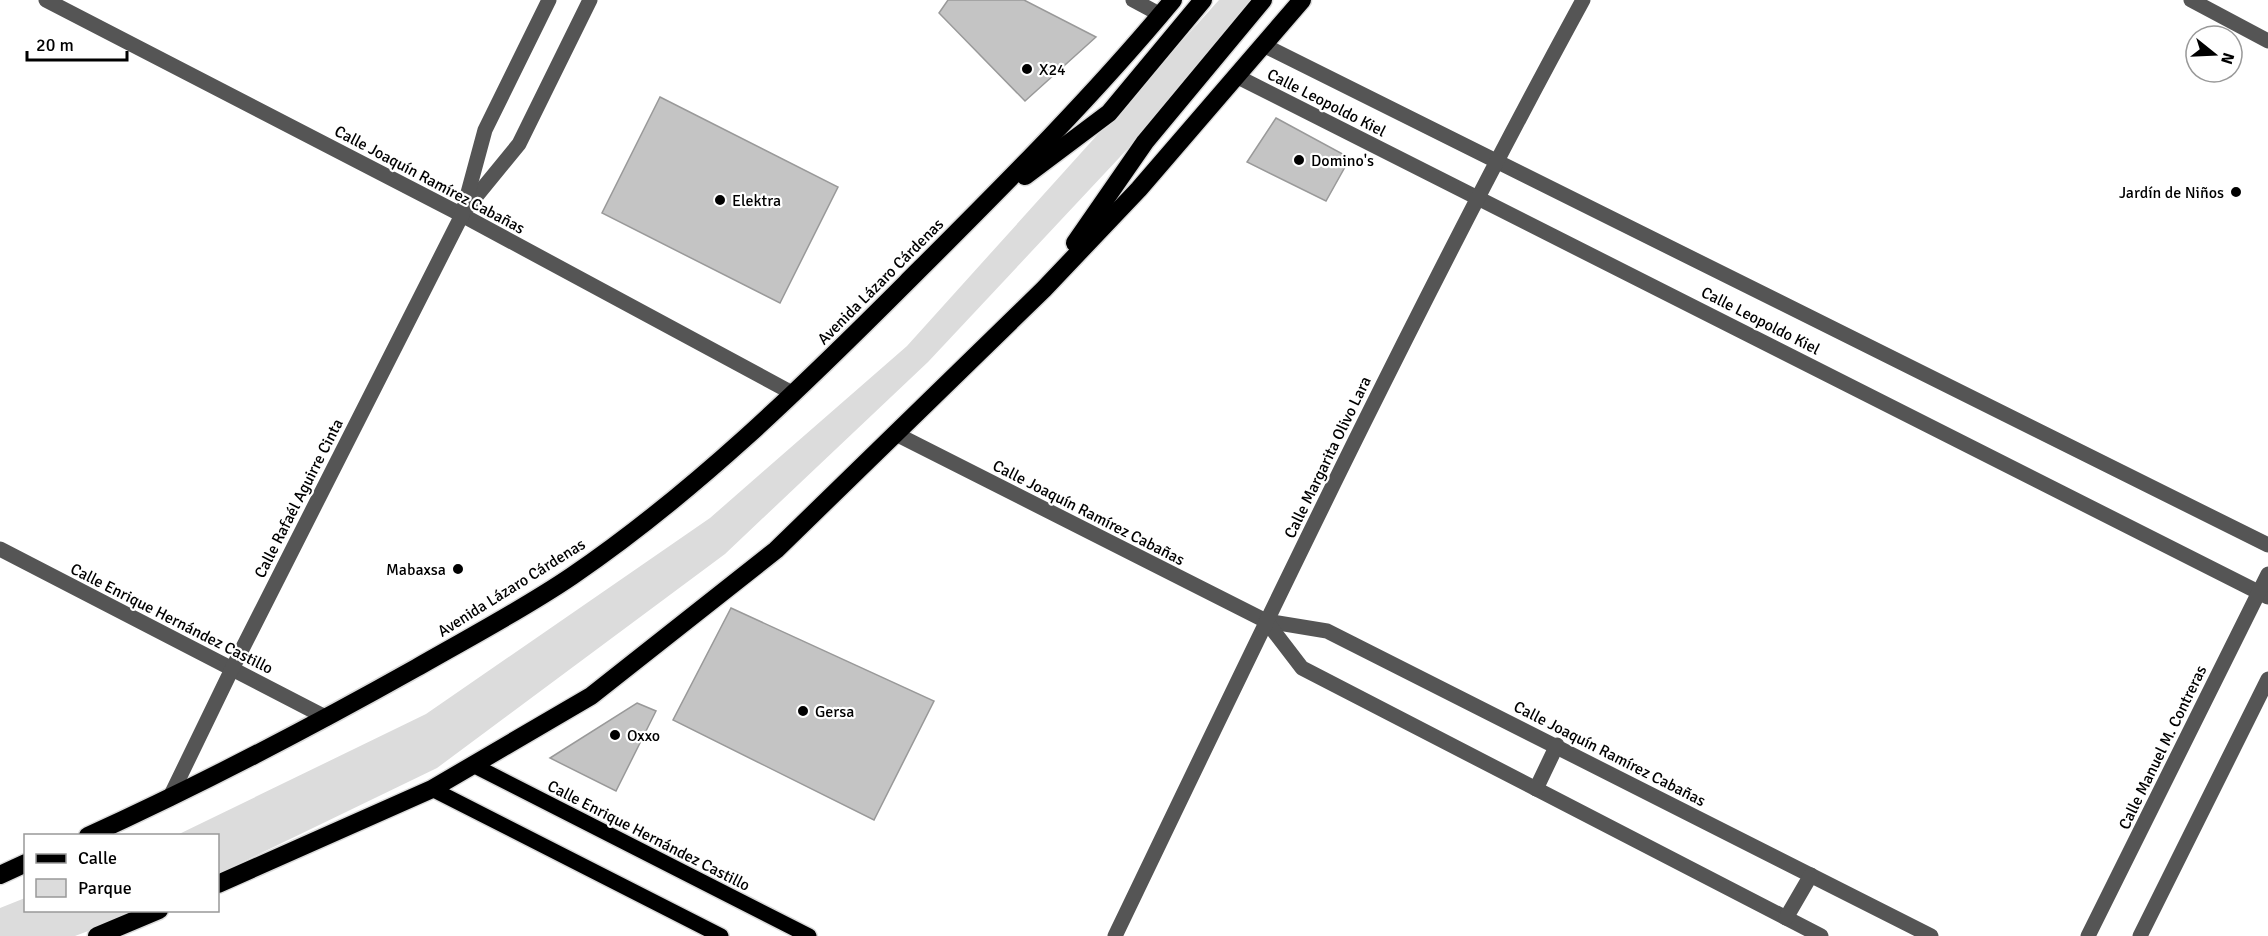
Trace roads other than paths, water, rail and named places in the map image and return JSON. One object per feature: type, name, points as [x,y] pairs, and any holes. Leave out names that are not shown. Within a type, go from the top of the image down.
[{"type":"highway","name":"Avenida Lázaro Cárdenas","points":[[92,834],[169,799],[327,718],[571,577],[678,497],[794,394],[975,214],[1068,119],[1173,0]]},
{"type":"highway","name":"Avenida Lázaro Cárdenas","points":[[975,214],[1109,113],[1203,0]]},
{"type":"highway","points":[[1044,289],[1146,142],[1263,0]]},
{"type":"highway","points":[[219,884],[432,789],[591,696],[673,634],[776,550],[1044,289],[1140,189],[1265,46],[1302,0]]},
{"type":"highway","points":[[0,875],[24,864]]},
{"type":"highway","points":[[97,936],[154,912]]},
{"type":"main road","name":"Calle Enrique Hernández Castillo","points":[[473,765],[809,936]]},
{"type":"main road","points":[[432,789],[721,936]]},
{"type":"street","name":"Calle Joaquín Ramírez Cabañas","points":[[46,0],[462,215],[794,394]]},
{"type":"street","name":"Calle Rafaél Aguirre Cinta","points":[[169,799],[232,669],[462,215],[485,130],[549,0]]},
{"type":"street","name":"Calle Rafaél Aguirre Cinta","points":[[462,215],[519,144],[590,0]]},
{"type":"street","points":[[1133,0],[1161,15]]},
{"type":"street","name":"Calle Margarita Olivo Lara","points":[[1115,936],[1266,621],[1495,160],[1583,0]]},
{"type":"street","points":[[2192,0],[2268,40]]},
{"type":"street","name":"Calle Leopoldo Kiel","points":[[1265,46],[2268,545]]},
{"type":"street","name":"Calle Leopoldo Kiel","points":[[1238,77],[2263,594]]},
{"type":"street","name":"Calle Joaquín Ramírez Cabañas","points":[[896,434],[1266,621],[1326,631],[1557,745],[1931,936]]},
{"type":"street","name":"Calle Enrique Hernández Castillo","points":[[0,549],[327,718]]},
{"type":"street","name":"Calle Manuel M. Contreras","points":[[2088,936],[2263,594],[2268,574]]},
{"type":"street","name":"Calle Joaquín Ramírez Cabañas","points":[[1266,621],[1302,668],[1821,936]]},
{"type":"street","points":[[2140,936],[2268,679]]},
{"type":"street","points":[[1536,789],[1557,745]]},
{"type":"street","points":[[1786,918],[1811,875]]},
{"type":"place","name":"X24","points":[[1027,69]]},
{"type":"place","name":"Domino's","points":[[1299,160]]},
{"type":"place","name":"Jardín de Niños","points":[[2236,192]]},
{"type":"place","name":"Elektra","points":[[720,200]]},
{"type":"place","name":"Mabaxsa","points":[[458,569]]},
{"type":"place","name":"Gersa","points":[[803,711]]},
{"type":"place","name":"Oxxo","points":[[615,735]]}]
